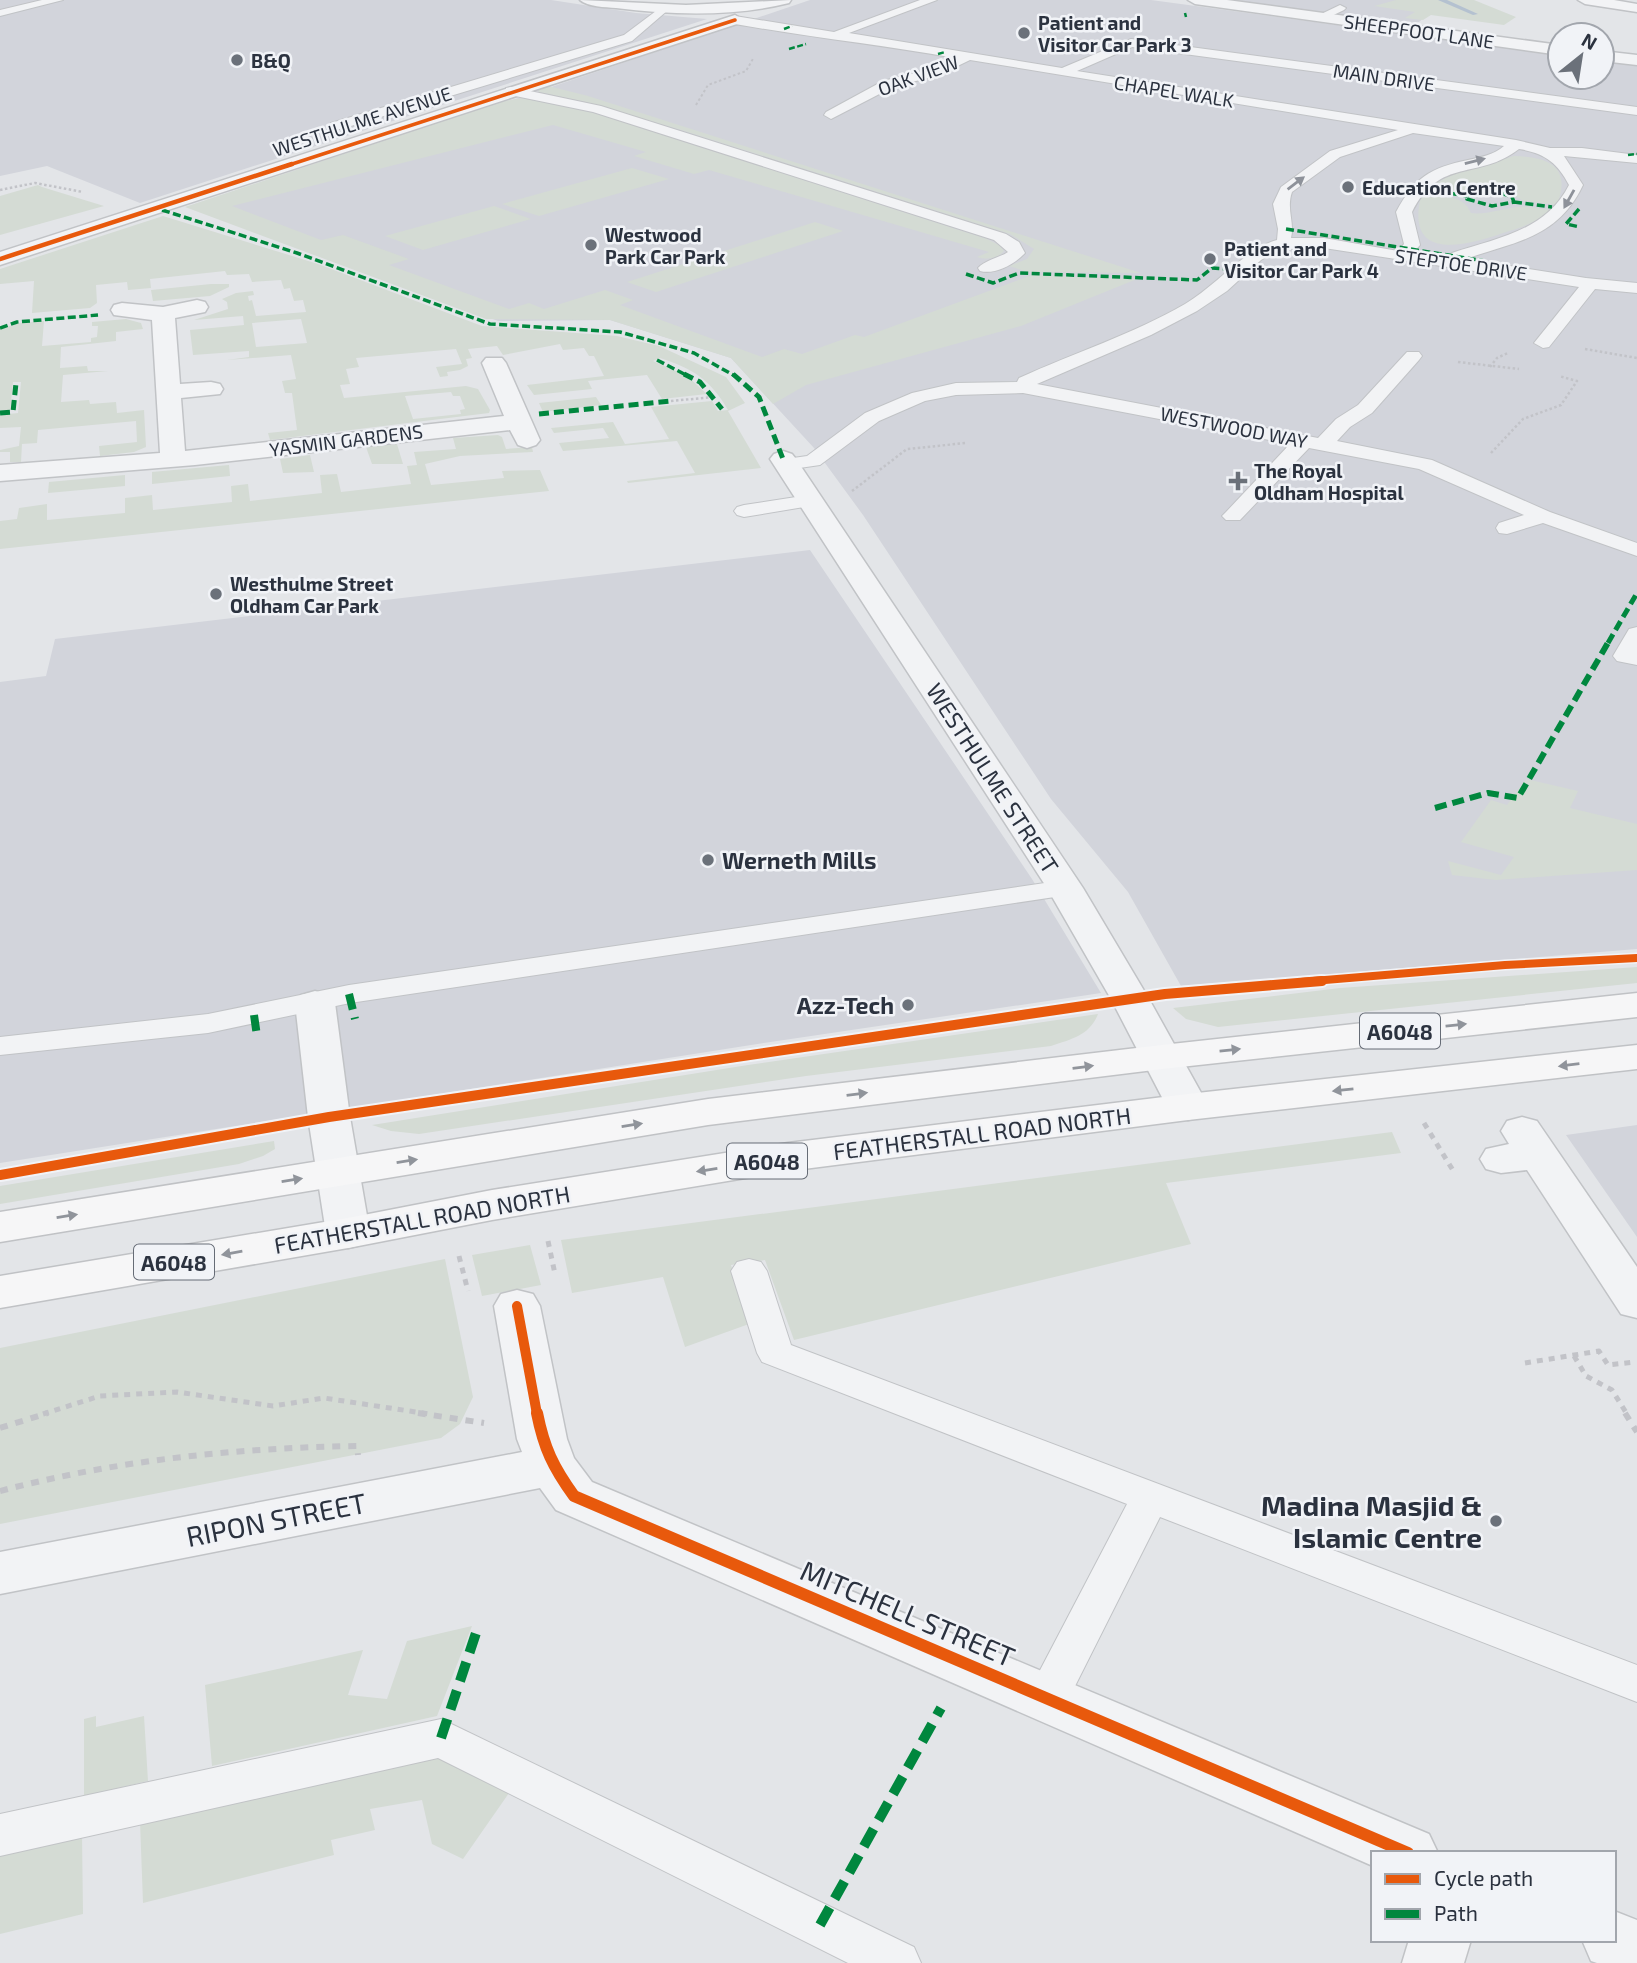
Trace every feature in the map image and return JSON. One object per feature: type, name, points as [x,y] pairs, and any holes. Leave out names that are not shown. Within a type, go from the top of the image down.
[{"type":"main road","name":"A6048","points":[[0,1227],[708,1112],[1162,1057],[1637,1005]]},
{"type":"main road","name":"FEATHERSTALL ROAD NORTH","points":[[0,1292],[348,1233],[492,1205],[788,1157],[1188,1107],[1637,1057]]},
{"type":"street","points":[[587,0],[664,8],[719,8],[784,0]]},
{"type":"street","name":"SHEEPFOOT LANE","points":[[1195,0],[1546,48]]},
{"type":"street","points":[[1585,0],[1637,8]]},
{"type":"street","points":[[719,8],[735,20]]},
{"type":"street","name":"WESTHULME AVENUE","points":[[0,259],[735,20]]},
{"type":"street","points":[[1616,58],[1637,60]]},
{"type":"street","points":[[122,310],[163,314],[197,306]]},
{"type":"street","points":[[163,314],[173,459]]},
{"type":"street","name":"YASMIN GARDENS","points":[[0,473],[524,431],[489,371]]},
{"type":"street","points":[[169,392],[211,389]]},
{"type":"street","name":"WESTHULME STREET","points":[[785,462],[1065,888],[1188,1107]]},
{"type":"street","points":[[315,1003],[329,1117],[348,1233]]},
{"type":"street","points":[[1521,1149],[1637,1302]]},
{"type":"street","name":"MITCHELL STREET","points":[[515,1296],[542,1439],[552,1466],[574,1496],[1403,1851]]},
{"type":"street","name":"RIPON STREET","points":[[0,1573],[552,1466]]},
{"type":"street","points":[[1616,1941],[1637,1950]]},
{"type":"street","points":[[1433,1963],[1439,1942]]},
{"type":"lane","points":[[0,13],[57,0]]},
{"type":"lane","name":"CHAPEL WALK","points":[[831,35],[931,0]]},
{"type":"lane","points":[[336,126],[628,38],[664,8]]},
{"type":"lane","points":[[1321,17],[1340,8]]},
{"type":"lane","name":"CHAPEL WALK","points":[[735,20],[1516,144],[1551,152],[1582,152],[1637,159]]},
{"type":"lane","name":"MAIN DRIVE","points":[[1064,72],[1131,43],[1637,111]]},
{"type":"lane","name":"OAK VIEW","points":[[831,115],[888,84],[935,72],[970,56]]},
{"type":"lane","points":[[1158,77],[1206,83],[1217,89],[1203,96]]},
{"type":"lane","points":[[511,91],[596,109],[1000,237],[1013,245],[1017,253],[1006,261],[986,268]]},
{"type":"lane","points":[[1023,387],[1026,382],[1046,372],[1145,330],[1212,295],[1250,262],[1277,245],[1286,243],[1283,237],[1286,229],[1282,222],[1282,197],[1286,190],[1335,154],[1413,129]]},
{"type":"lane","points":[[1402,256],[1412,245],[1404,212],[1416,188],[1437,173],[1504,153],[1516,144]]},
{"type":"lane","points":[[1449,264],[1458,256],[1539,229],[1564,208],[1576,185],[1551,152]]},
{"type":"lane","name":"STEPTOE DRIVE","points":[[1286,243],[1310,242],[1591,284],[1637,288]]},
{"type":"lane","points":[[1543,343],[1591,284]]},
{"type":"lane","points":[[1233,516],[1313,443],[1365,409],[1413,356]]},
{"type":"lane","name":"WESTWOOD WAY","points":[[785,462],[813,461],[872,417],[919,397],[956,389],[1023,387],[1424,464],[1543,516],[1637,550]]},
{"type":"lane","points":[[744,511],[809,501]]},
{"type":"lane","points":[[1507,528],[1543,516]]},
{"type":"lane","points":[[1626,662],[1637,634]]},
{"type":"lane","points":[[0,1045],[77,1035],[123,1033],[284,1011],[349,994],[1065,888]]},
{"type":"lane","points":[[489,993],[579,977],[574,961]]},
{"type":"lane","points":[[749,1271],[775,1353],[1637,1684]]},
{"type":"lane","points":[[1048,1697],[1150,1498]]},
{"type":"lane","points":[[0,1835],[441,1738],[897,1963]]},
{"type":"path","points":[[694,110],[699,93],[716,79],[746,71],[751,58],[759,56]]},
{"type":"path","points":[[42,187],[52,184]]},
{"type":"path","points":[[1458,362],[1521,369]]},
{"type":"path","points":[[1488,456],[1523,419],[1561,405],[1577,381],[1548,374]]},
{"type":"path","points":[[671,401],[714,397]]},
{"type":"path","points":[[852,492],[906,449],[966,443]]},
{"type":"path","points":[[1419,1114],[1458,1180]]},
{"type":"path","points":[[456,1246],[515,1296],[546,1230]]},
{"type":"path","points":[[1525,1363],[1599,1352],[1608,1365],[1635,1362]]},
{"type":"path","points":[[1574,1356],[1586,1376],[1612,1390],[1637,1432]]},
{"type":"path","points":[[0,1428],[100,1396],[177,1392],[274,1406],[324,1398],[485,1423]]},
{"type":"path","points":[[0,1490],[123,1462],[278,1446],[358,1446],[359,1462]]},
{"type":"shaded area","points":[[0,0],[551,0],[636,13],[707,19],[140,203],[47,166],[0,176]]},
{"type":"shaded area","name":"The Royal Oldham Hospital","points":[[810,0],[1151,0],[1546,53],[1546,91],[1616,91],[1616,62],[1637,65],[1637,949],[1181,986],[1128,892],[1051,799],[863,515],[814,448],[731,358],[610,320],[498,321],[194,207]]},
{"type":"shaded area","points":[[1223,0],[1403,0],[1431,12],[1414,26]]},
{"type":"shaded area","points":[[1396,0],[1474,0],[1516,17],[1504,25],[1431,15],[1423,20],[1405,18],[1415,12],[1374,6]]},
{"type":"shaded area","points":[[544,85],[588,96],[1141,273],[1028,272],[1009,266],[1027,259],[1034,249],[1010,234],[678,129],[585,102],[539,92],[537,89]]},
{"type":"shaded area","points":[[522,98],[594,113],[987,239],[1004,251],[992,258],[977,257],[989,252],[709,170],[694,174],[634,156],[646,152],[553,125],[232,206],[321,240],[343,235],[409,259],[389,265],[509,309],[529,303],[544,309],[605,290],[633,300],[620,305],[762,357],[784,349],[802,354],[855,335],[864,337],[1032,275],[1137,279],[1021,326],[806,385],[773,404],[731,358],[610,320],[486,319],[185,207],[499,102]]},
{"type":"shaded area","points":[[1514,156],[1537,159],[1554,166],[1561,181],[1557,205],[1523,201],[1513,194],[1507,184],[1471,191],[1429,187],[1451,175]]},
{"type":"shaded area","points":[[632,168],[669,179],[539,216],[502,204]]},
{"type":"shaded area","points":[[38,185],[104,206],[0,235],[0,196]]},
{"type":"shaded area","points":[[1421,196],[1456,199],[1467,206],[1471,213],[1521,207],[1552,210],[1529,224],[1488,238],[1456,245],[1441,244],[1430,240],[1422,231],[1418,217]]},
{"type":"shaded area","points":[[494,206],[531,219],[423,250],[385,236]]},
{"type":"shaded area","points":[[163,216],[318,264],[482,326],[617,336],[659,346],[726,377],[745,403],[728,411],[761,468],[628,483],[627,481],[695,473],[677,441],[563,451],[559,443],[609,438],[603,428],[554,433],[551,428],[613,422],[625,444],[669,439],[651,407],[712,401],[718,411],[728,410],[715,391],[700,377],[682,366],[660,358],[653,361],[687,376],[707,394],[662,399],[647,375],[588,381],[592,389],[534,395],[527,385],[604,376],[594,356],[589,356],[584,348],[563,350],[560,344],[503,355],[497,346],[468,349],[472,358],[466,359],[468,366],[440,377],[436,367],[462,364],[456,349],[356,358],[359,367],[346,369],[350,384],[340,385],[344,398],[466,386],[478,389],[490,410],[489,413],[270,440],[268,433],[297,430],[292,393],[285,393],[282,381],[296,379],[291,355],[227,360],[249,357],[249,351],[193,355],[190,330],[244,325],[243,316],[194,320],[228,309],[227,302],[222,299],[236,293],[253,291],[254,295],[248,296],[249,301],[252,300],[256,316],[306,312],[303,300],[294,301],[290,288],[284,289],[281,280],[252,282],[249,274],[227,275],[225,271],[150,279],[151,288],[128,290],[127,282],[96,285],[97,303],[90,308],[32,313],[34,281],[0,284],[0,269]],"holes":[[[301,319],[307,343],[256,347],[252,323]],[[451,392],[453,396],[460,396],[465,409],[460,410],[461,414],[413,419],[405,396]]]},
{"type":"shaded area","points":[[815,222],[843,231],[656,292],[627,282]]},
{"type":"shaded area","points":[[229,284],[229,287],[210,296],[153,301],[151,290]]},
{"type":"shaded area","points":[[126,319],[141,323],[143,329],[116,332],[116,341],[61,347],[60,368],[87,366],[88,371],[108,371],[63,375],[61,402],[116,402],[117,413],[144,410],[146,447],[134,452],[100,456],[99,446],[137,442],[136,421],[38,430],[37,443],[22,444],[21,462],[10,462],[10,452],[0,450],[19,446],[21,427],[0,428],[0,415],[18,413],[21,382],[13,382],[10,411],[0,412],[0,329],[19,323],[44,321],[42,346],[91,342],[91,338],[97,337],[98,326],[92,326],[92,322]]},
{"type":"shaded area","points":[[596,397],[601,405],[543,412],[539,403]]},
{"type":"shaded area","points":[[502,437],[506,449],[532,447],[533,452],[460,456],[425,464],[431,485],[504,478],[502,471],[540,470],[549,491],[0,549],[0,521],[17,519],[19,508],[47,504],[47,520],[125,513],[125,498],[152,495],[153,510],[232,502],[231,486],[248,484],[250,501],[322,493],[320,475],[337,474],[341,492],[411,484],[407,466],[417,465],[414,452],[456,449],[453,438]]},
{"type":"shaded area","points":[[397,444],[403,464],[372,464],[366,447]]},
{"type":"shaded area","points":[[310,455],[314,472],[283,473],[280,459]]},
{"type":"shaded area","points":[[229,465],[230,476],[152,484],[152,472]]},
{"type":"shaded area","points":[[125,475],[125,486],[48,493],[49,482]]},
{"type":"shaded area","points":[[810,550],[1032,879],[1101,993],[0,1163],[0,682],[46,676],[55,639]]},
{"type":"shaded area","points":[[1526,779],[1578,791],[1570,808],[1637,824],[1637,870],[1496,880],[1452,875],[1448,861],[1501,875],[1514,857],[1461,842],[1491,800],[1507,805]]},
{"type":"shaded area","points":[[1637,967],[1637,983],[1218,1027],[1186,1019],[1173,1008],[1340,988]]},
{"type":"shaded area","points":[[1098,1014],[1085,1032],[1051,1046],[806,1076],[419,1134],[391,1131],[372,1125],[748,1065]]},
{"type":"shaded area","points":[[1637,1125],[1637,1237],[1566,1135]]},
{"type":"shaded area","points":[[1392,1132],[1401,1153],[1166,1183],[1191,1244],[794,1340],[765,1260],[731,1265],[749,1324],[685,1347],[663,1277],[572,1293],[561,1240]]},
{"type":"shaded area","points":[[274,1141],[275,1149],[239,1164],[0,1204],[0,1186]]},
{"type":"shaded area","points":[[530,1245],[541,1285],[482,1296],[472,1255]]},
{"type":"shaded area","points":[[445,1259],[473,1397],[460,1424],[441,1438],[0,1524],[0,1348]]},
{"type":"shaded area","points":[[472,1626],[437,1716],[212,1766],[205,1685],[363,1650],[348,1695],[387,1699],[407,1641]]},
{"type":"shaded area","points":[[96,1716],[96,1727],[144,1716],[148,1781],[84,1796],[84,1719]]},
{"type":"shaded area","points":[[433,1754],[509,1793],[463,1859],[432,1844],[422,1800],[370,1809],[375,1830],[331,1840],[334,1855],[143,1903],[140,1821]]},
{"type":"shaded area","points":[[82,1835],[83,1914],[0,1934],[0,1855]]},
{"type":"waterway","points":[[1441,0],[1475,14]]},
{"type":"marked path","points":[[1185,13],[1186,17]]},
{"type":"marked path","points":[[784,29],[792,26]]},
{"type":"marked path","points":[[789,49],[806,44]]},
{"type":"marked path","points":[[938,54],[945,52]]},
{"type":"marked path","points":[[1628,155],[1637,154]]},
{"type":"marked path","points":[[1416,188],[1467,196]]},
{"type":"marked path","points":[[1478,192],[1501,193],[1512,197],[1514,202],[1492,206],[1467,199],[1468,195],[1478,192]]},
{"type":"marked path","points":[[1514,202],[1552,207]]},
{"type":"marked path","points":[[1579,209],[1566,224],[1580,227]]},
{"type":"marked path","points":[[162,210],[297,253],[490,324],[620,332],[694,353],[730,371],[759,397],[783,459]]},
{"type":"marked path","points":[[1286,229],[1485,261]]},
{"type":"marked path","points":[[966,274],[993,283],[1019,273],[1197,280],[1212,268],[1239,270]]},
{"type":"marked path","points":[[0,328],[17,322],[98,315]]},
{"type":"marked path","points":[[657,360],[700,382],[722,409]]},
{"type":"marked path","points":[[0,413],[13,412],[16,383]]},
{"type":"marked path","points":[[539,414],[671,401]]},
{"type":"marked path","points":[[1435,808],[1488,793],[1518,798],[1637,593]]},
{"type":"marked path","points":[[349,994],[355,1019]]},
{"type":"marked path","points":[[254,1015],[257,1036]]},
{"type":"marked path","points":[[441,1738],[478,1627]]},
{"type":"marked path","points":[[820,1925],[941,1708]]},
{"type":"cycle path","points":[[0,259],[735,20]]},
{"type":"cycle path","points":[[0,1175],[329,1117],[1165,994],[1505,965],[1637,958]]},
{"type":"cycle path","points":[[517,1306],[542,1439],[552,1466],[574,1496],[1403,1851]]},
{"type":"place","name":"Patient and Visitor Car Park 3","points":[[1024,33]]},
{"type":"place","name":"B&Q","points":[[237,60]]},
{"type":"place","name":"Education Centre","points":[[1348,187]]},
{"type":"place","name":"Westwood Park Car Park","points":[[591,245]]},
{"type":"place","name":"Patient and Visitor Car Park 4","points":[[1210,259]]},
{"type":"place","name":"The Royal Oldham Hospital","points":[[1238,481]]},
{"type":"place","name":"Westhulme Street Oldham Car Park","points":[[216,594]]},
{"type":"place","name":"Werneth Mills","points":[[708,860]]},
{"type":"place","name":"Azz-Tech","points":[[908,1005]]},
{"type":"place","name":"Madina Masjid & Islamic Centre","points":[[1496,1521]]}]
